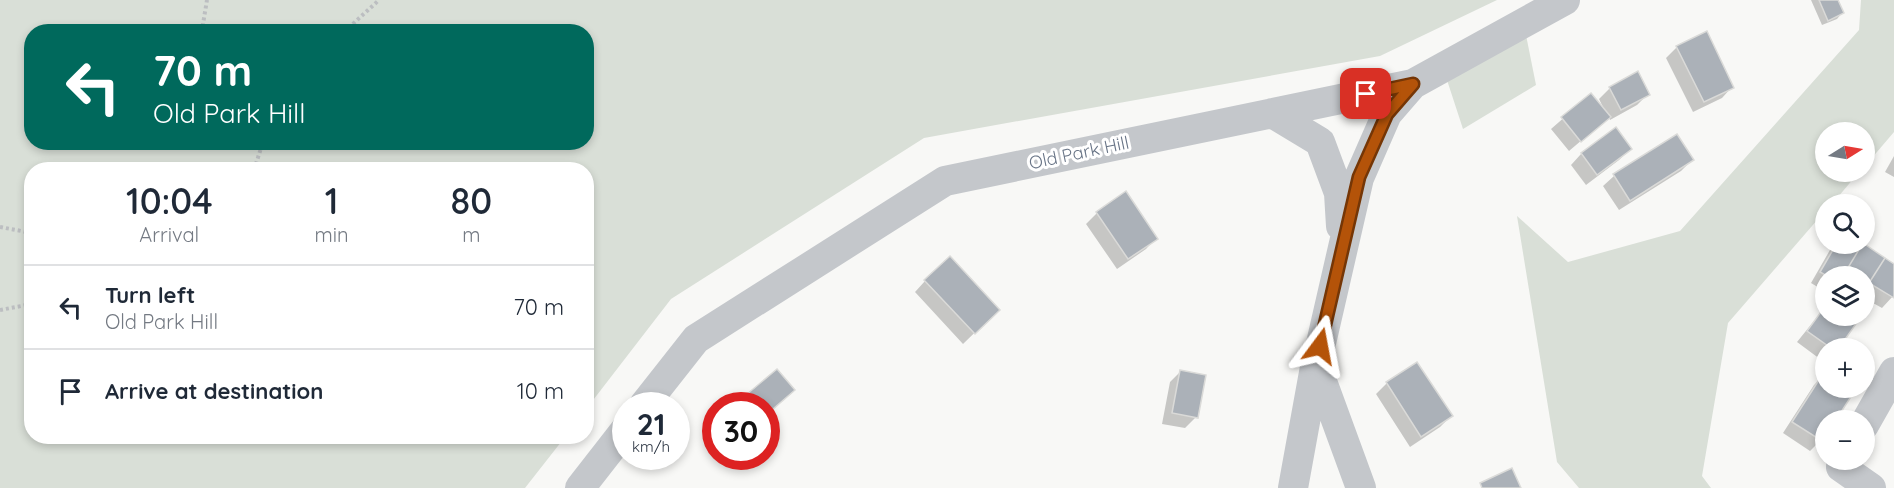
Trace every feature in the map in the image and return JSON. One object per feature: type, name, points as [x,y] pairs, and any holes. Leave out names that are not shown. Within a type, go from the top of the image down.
[{"type":"street","name":"Old Park Hill","points":[[654,392],[696,339],[945,181],[1413,84],[1565,0]]},
{"type":"street","points":[[1293,488],[1316,365],[1359,177],[1387,114],[1413,84]]},
{"type":"street","points":[[1272,113],[1320,142],[1339,193],[1342,247]]},
{"type":"street","points":[[1316,365],[1361,488]]},
{"type":"street","points":[[1872,410],[1894,372]]},
{"type":"street","points":[[580,488],[612,447]]},
{"type":"street","points":[[1845,470],[1871,488]]},
{"type":"path","points":[[203,24],[207,0]]},
{"type":"path","points":[[353,24],[379,0]]},
{"type":"path","points":[[0,227],[24,232]]},
{"type":"path","points":[[0,310],[24,306]]},
{"type":"shaded area","points":[[0,0],[1497,0],[1380,56],[924,138],[671,299],[594,399],[594,162],[24,162],[24,444],[560,444],[525,488],[0,488]]},
{"type":"shaded area","points":[[1861,0],[1894,0],[1894,132],[1875,154],[1875,122],[1815,122],[1815,182],[1851,182],[1840,194],[1815,194],[1815,223],[1728,323],[1702,476],[1711,488],[1579,488],[1557,462],[1517,216],[1568,262],[1680,231],[1859,30]]},
{"type":"shaded area","points":[[1526,35],[1536,85],[1463,129],[1446,77]]},
{"type":"building","points":[[1819,0],[1838,0],[1844,13],[1828,21]]},
{"type":"building","points":[[1707,31],[1734,88],[1704,102],[1676,46]]},
{"type":"building","points":[[1638,71],[1650,95],[1621,110],[1609,87]]},
{"type":"building","points":[[1591,93],[1611,117],[1581,142],[1561,117]]},
{"type":"building","points":[[1616,127],[1632,149],[1597,175],[1581,153]]},
{"type":"building","points":[[1677,134],[1694,160],[1630,201],[1613,174]]},
{"type":"building","points":[[1126,191],[1158,239],[1128,259],[1096,212]]},
{"type":"building","points":[[1875,251],[1885,258],[1875,274],[1875,266],[1849,266],[1856,254],[1875,254]]},
{"type":"building","points":[[1831,254],[1856,254],[1849,266],[1824,266]]},
{"type":"building","points":[[950,256],[1000,310],[975,334],[924,280]]},
{"type":"building","points":[[1885,258],[1894,264],[1894,298],[1875,287],[1875,274]]},
{"type":"building","points":[[1815,320],[1815,326],[1854,326],[1846,338],[1817,338],[1807,331]]},
{"type":"building","points":[[1417,362],[1453,416],[1421,437],[1386,382]]},
{"type":"building","points":[[777,369],[795,390],[780,403],[780,392],[750,392]]},
{"type":"building","points":[[1180,370],[1206,375],[1198,418],[1172,413]]},
{"type":"building","points":[[1815,386],[1815,398],[1850,398],[1842,410],[1815,410],[1815,437],[1792,422]]},
{"type":"building","points":[[1512,468],[1521,488],[1482,488],[1480,483]]},
{"type":"route","points":[[1320,346],[1359,177],[1387,114],[1413,84],[1366,94]]}]
